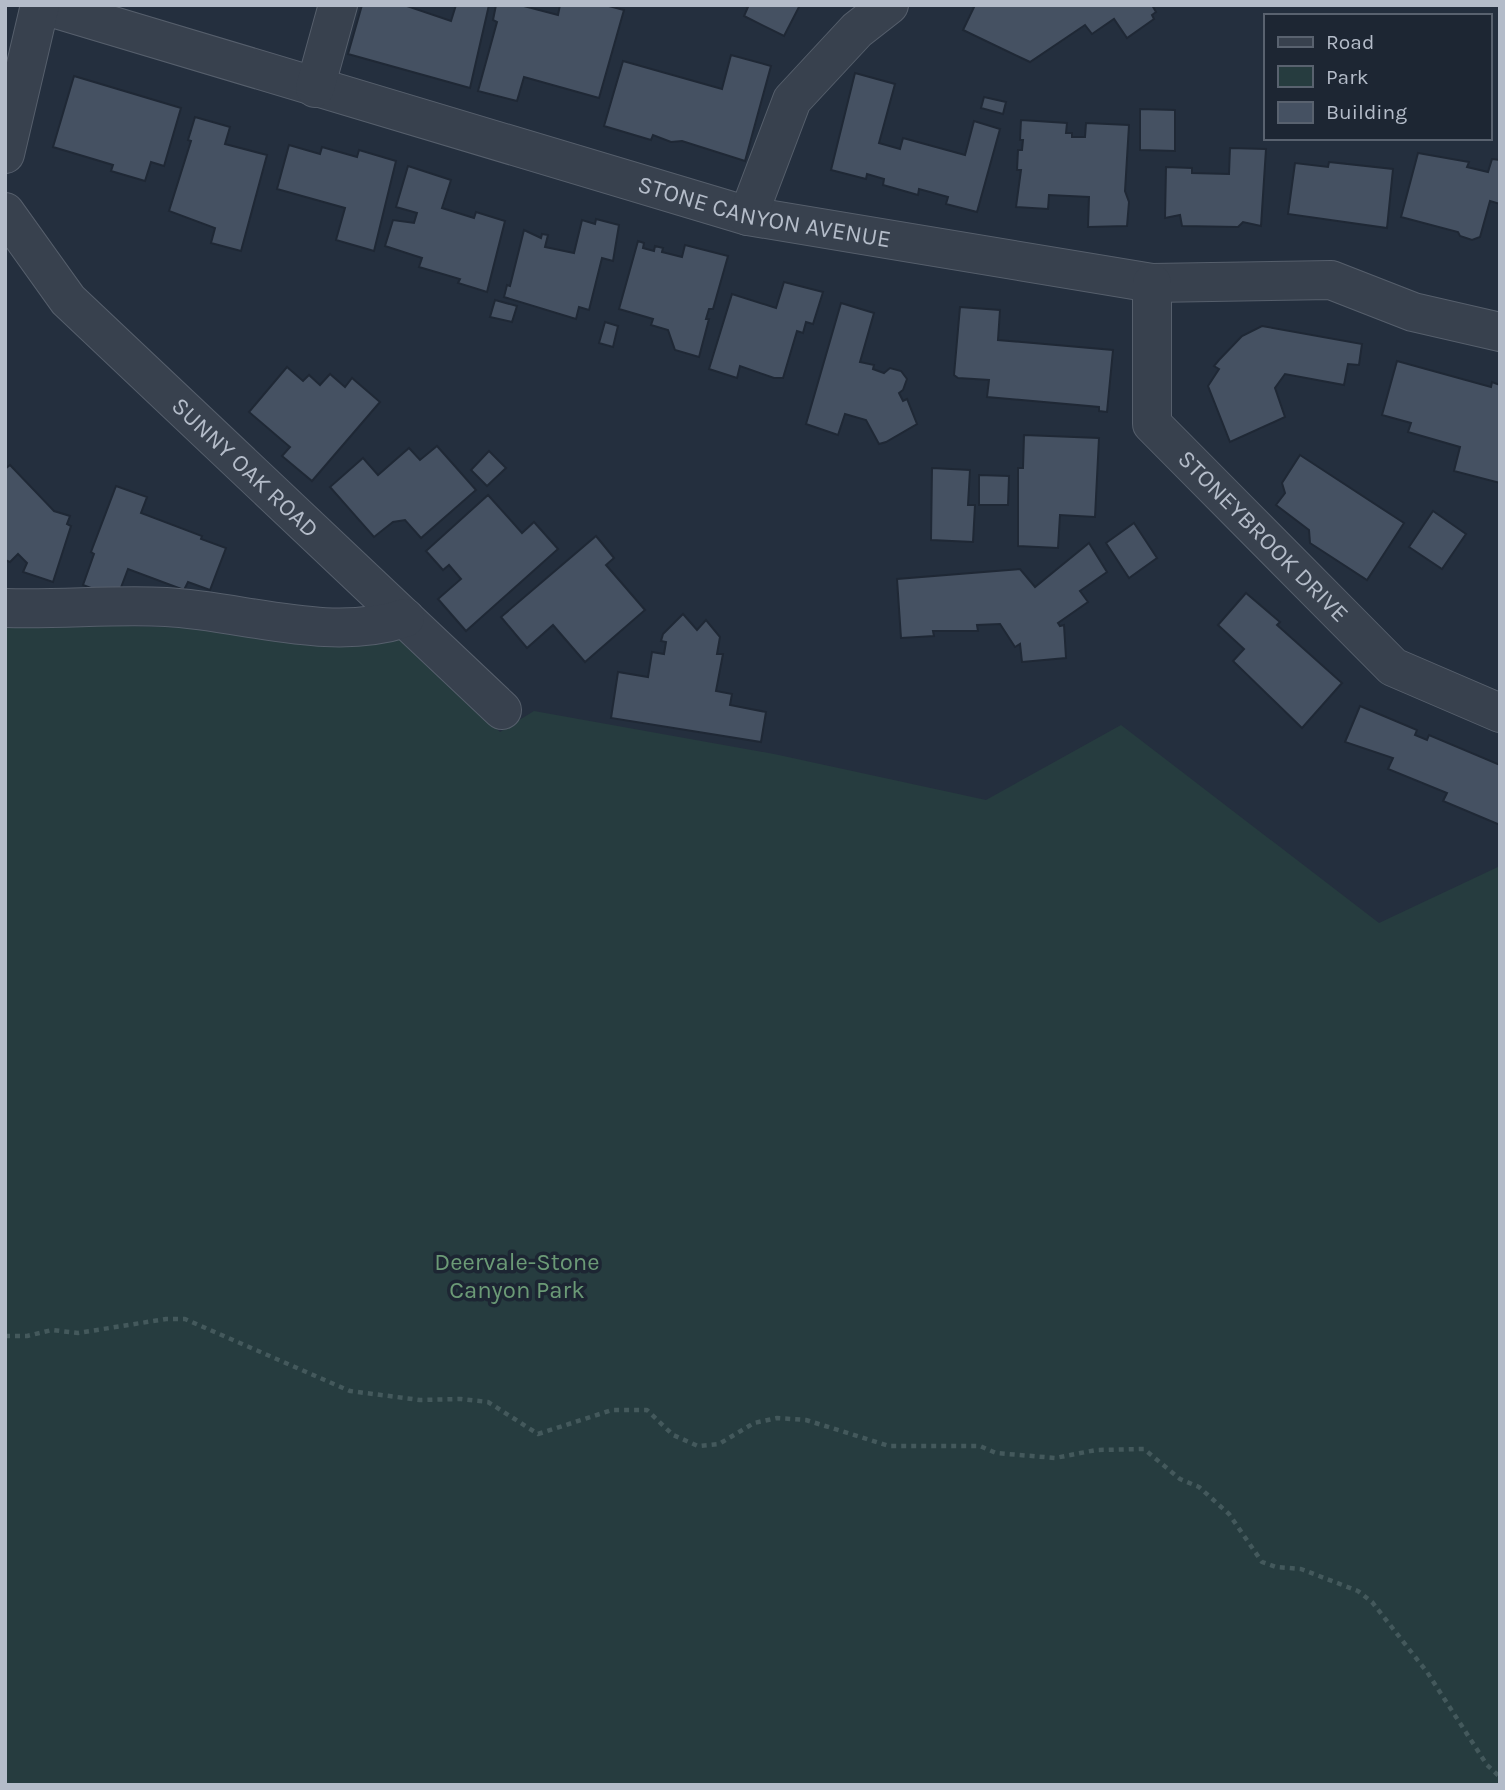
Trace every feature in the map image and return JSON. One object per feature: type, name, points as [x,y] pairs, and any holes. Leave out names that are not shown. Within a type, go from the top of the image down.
[{"type":"street","name":"STONE CANYON AVENUE","points":[[41,5],[748,216],[1152,283],[1331,280],[1413,312],[1500,332]]},
{"type":"street","points":[[5,153],[41,5]]},
{"type":"street","points":[[315,88],[338,5]]},
{"type":"street","points":[[748,216],[792,100],[857,30],[889,5]]},
{"type":"street","name":"SUNNY OAK ROAD","points":[[5,212],[68,300],[502,710]]},
{"type":"street","name":"STONEYBROOK DRIVE","points":[[1152,283],[1152,424],[1393,667],[1500,713]]},
{"type":"street","points":[[5,608],[166,607],[340,628],[380,626],[405,618]]},
{"type":"path","points":[[5,1336],[27,1336],[52,1329],[78,1333],[166,1319],[185,1319],[350,1391],[420,1400],[461,1399],[488,1402],[538,1434],[612,1410],[647,1410],[673,1435],[698,1446],[719,1444],[754,1423],[777,1418],[806,1420],[889,1446],[980,1446],[996,1453],[1055,1458],[1096,1450],[1144,1449],[1180,1479],[1199,1487],[1230,1514],[1262,1562],[1276,1567],[1301,1569],[1358,1591],[1372,1602],[1427,1672],[1487,1765],[1500,1777]]},
{"type":"green space","name":"Deervale-Stone Canyon Park","points":[[5,616],[58,624],[396,634],[500,732],[534,711],[774,754],[986,800],[1121,725],[1379,923],[1500,866],[1500,1785],[5,1785]]},
{"type":"building","points":[[362,5],[404,5],[451,21],[456,5],[489,5],[470,88],[348,54]]},
{"type":"building","points":[[496,5],[520,5],[558,15],[560,5],[605,5],[624,10],[599,98],[524,77],[517,101],[478,91],[497,22],[493,20]]},
{"type":"building","points":[[744,5],[800,5],[784,36],[744,16],[748,7]]},
{"type":"building","points":[[975,5],[1152,5],[1156,12],[1152,15],[1154,19],[1127,38],[1114,19],[1092,34],[1085,25],[1030,62],[963,30]]},
{"type":"building","points":[[731,55],[771,66],[745,161],[682,141],[671,142],[653,135],[651,140],[604,126],[623,61],[722,89]]},
{"type":"building","points":[[855,73],[895,84],[879,143],[900,149],[903,138],[965,155],[974,121],[1000,129],[977,212],[946,204],[948,197],[919,189],[918,195],[883,185],[884,179],[867,174],[866,179],[831,170]]},
{"type":"building","points":[[74,76],[181,108],[164,166],[151,162],[145,181],[111,171],[113,165],[53,147]]},
{"type":"building","points":[[984,97],[1006,102],[1003,114],[981,108]]},
{"type":"building","points":[[1140,109],[1175,110],[1175,151],[1140,150]]},
{"type":"building","points":[[195,117],[230,127],[225,144],[267,155],[241,251],[211,243],[215,228],[169,211],[191,141],[188,140]]},
{"type":"building","points":[[1021,120],[1067,123],[1066,133],[1072,133],[1072,137],[1085,137],[1086,123],[1129,125],[1125,191],[1129,202],[1127,226],[1088,227],[1089,197],[1049,195],[1048,209],[1016,207],[1021,170],[1017,170],[1018,150],[1022,150],[1023,140],[1020,140]]},
{"type":"building","points":[[289,145],[320,154],[322,147],[357,157],[359,150],[396,161],[374,251],[336,240],[345,208],[277,189]]},
{"type":"building","points":[[1230,148],[1266,149],[1261,226],[1243,222],[1238,227],[1182,226],[1180,215],[1165,218],[1166,167],[1192,168],[1192,173],[1229,174]]},
{"type":"building","points":[[1418,153],[1469,162],[1467,167],[1488,172],[1492,159],[1500,160],[1500,204],[1490,201],[1480,237],[1472,240],[1460,236],[1458,232],[1401,217]]},
{"type":"building","points":[[1329,162],[1393,169],[1387,228],[1288,214],[1295,163],[1328,167]]},
{"type":"building","points":[[408,166],[451,180],[442,208],[474,218],[476,212],[505,221],[487,292],[458,283],[460,279],[419,267],[422,258],[385,246],[393,220],[414,223],[417,213],[396,207]]},
{"type":"building","points":[[596,219],[619,225],[613,261],[602,258],[589,310],[579,307],[576,319],[504,297],[507,285],[510,286],[524,230],[541,238],[542,234],[548,235],[545,247],[574,253],[582,220],[595,224]]},
{"type":"building","points":[[638,241],[644,243],[643,248],[654,251],[655,246],[663,248],[662,252],[682,257],[685,245],[728,256],[713,309],[709,309],[706,319],[709,319],[699,357],[675,350],[668,330],[651,325],[653,319],[619,309]]},
{"type":"building","points":[[784,282],[823,292],[813,324],[806,322],[803,333],[797,331],[783,378],[774,378],[740,366],[737,378],[709,369],[732,294],[776,308]]},
{"type":"building","points":[[495,300],[517,306],[512,322],[490,317]]},
{"type":"building","points":[[841,303],[874,313],[860,362],[874,365],[873,369],[884,373],[890,368],[901,371],[907,379],[899,393],[903,401],[907,399],[917,424],[886,442],[879,444],[866,420],[845,414],[838,435],[806,424]]},
{"type":"building","points":[[960,307],[1000,310],[998,340],[1113,350],[1107,412],[1099,411],[1099,407],[987,397],[989,380],[958,378],[954,375]]},
{"type":"building","points":[[605,322],[618,326],[613,347],[599,343]]},
{"type":"building","points":[[1262,326],[1362,344],[1359,365],[1348,364],[1344,385],[1285,374],[1275,388],[1285,417],[1230,442],[1208,386],[1219,369],[1214,366],[1219,360],[1242,336]]},
{"type":"building","points":[[1397,361],[1491,387],[1492,382],[1500,385],[1500,483],[1454,471],[1460,447],[1408,432],[1411,423],[1382,415]]},
{"type":"building","points":[[287,367],[303,381],[309,375],[320,385],[330,374],[345,387],[352,378],[380,402],[312,481],[282,456],[290,447],[249,412]]},
{"type":"building","points":[[1024,435],[1099,438],[1095,517],[1060,515],[1058,548],[1018,546],[1018,468],[1023,468]]},
{"type":"building","points":[[437,446],[476,490],[421,538],[405,520],[393,522],[374,537],[330,487],[363,458],[378,475],[409,448],[420,460]]},
{"type":"building","points":[[489,451],[506,468],[487,486],[471,470]]},
{"type":"building","points":[[1300,455],[1404,523],[1367,580],[1310,543],[1309,530],[1276,505],[1285,493],[1282,483]]},
{"type":"building","points":[[10,465],[54,511],[70,516],[67,524],[71,526],[53,582],[23,572],[27,563],[18,554],[10,562],[5,560],[5,469]]},
{"type":"building","points":[[932,468],[970,470],[968,505],[975,505],[973,542],[931,540]]},
{"type":"building","points":[[979,475],[1009,476],[1008,505],[979,505]]},
{"type":"building","points":[[116,486],[147,497],[141,513],[226,548],[210,590],[188,582],[184,590],[128,569],[117,598],[83,585],[94,554],[91,552]]},
{"type":"building","points":[[488,495],[522,533],[534,522],[558,549],[466,631],[438,599],[461,579],[449,565],[443,570],[426,551]]},
{"type":"building","points":[[1433,511],[1466,534],[1442,569],[1409,547]]},
{"type":"building","points":[[1134,523],[1157,558],[1129,578],[1106,543]]},
{"type":"building","points":[[596,536],[614,558],[606,565],[645,610],[585,662],[553,625],[527,648],[501,617]]},
{"type":"building","points":[[1089,543],[1107,572],[1080,591],[1088,602],[1058,623],[1060,626],[1064,625],[1066,658],[1022,662],[1020,644],[1015,647],[1000,624],[977,625],[978,631],[933,631],[934,636],[901,638],[897,579],[1020,569],[1035,587]]},
{"type":"building","points":[[1246,593],[1280,622],[1277,625],[1342,683],[1302,728],[1233,661],[1244,649],[1218,625]]},
{"type":"building","points":[[683,614],[697,630],[706,620],[720,637],[717,654],[723,654],[716,691],[732,694],[730,705],[766,712],[761,742],[611,718],[618,672],[648,677],[652,652],[664,654],[666,642],[661,641],[663,634]]},
{"type":"building","points":[[1360,706],[1417,730],[1415,735],[1427,740],[1429,735],[1500,765],[1500,825],[1443,801],[1447,793],[1388,769],[1393,758],[1345,742]]}]
